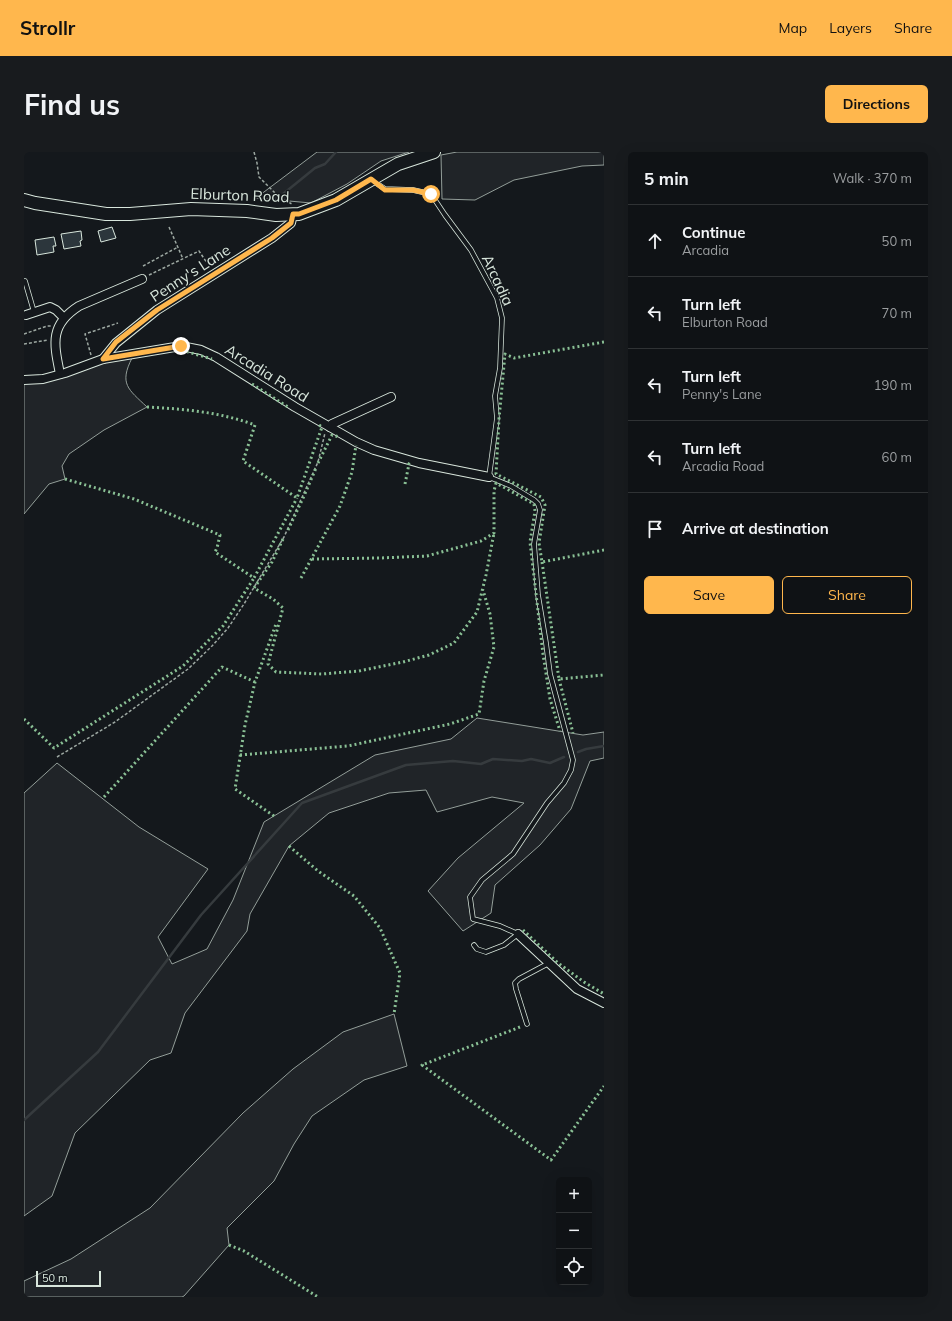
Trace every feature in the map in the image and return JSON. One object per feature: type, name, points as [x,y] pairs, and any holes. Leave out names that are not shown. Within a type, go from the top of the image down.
[{"type":"main road","name":"Elburton Road","points":[[24,200],[106,214],[130,214],[191,209],[296,214],[336,200],[398,164],[434,152]]},
{"type":"main road","name":"Elburton Road","points":[[24,192],[78,210]]},
{"type":"street","name":"Penny's Lane","points":[[103,359],[116,342],[157,310],[272,238],[291,223],[296,214]]},
{"type":"street","points":[[60,374],[55,349],[55,339],[60,322],[70,312],[79,306],[142,279]]},
{"type":"street","points":[[30,314],[50,308],[56,310],[64,318]]},
{"type":"street","name":"Arcadia Road","points":[[24,380],[43,379],[103,359],[181,346],[202,350],[216,357],[295,407],[356,442],[374,450],[419,463],[489,477]]},
{"type":"street","points":[[328,426],[391,396]]},
{"type":"street","points":[[518,934],[577,989],[604,1003]]},
{"type":"lane","name":"Arcadia","points":[[371,179],[385,190],[413,190],[431,194],[471,250],[497,298],[502,318],[502,342],[500,368],[495,396],[496,418],[489,477]]},
{"type":"lane","points":[[25,281],[30,314]]},
{"type":"lane","points":[[474,945],[481,951],[486,952],[504,945],[518,934],[500,926],[473,919],[470,897],[482,880],[513,854],[547,803],[564,783],[571,770],[573,760],[550,674],[538,595],[534,544],[540,510],[538,504],[534,500],[511,486],[489,477]]},
{"type":"lane","points":[[527,1024],[515,984],[519,979],[549,963]]},
{"type":"path","points":[[254,152],[259,177],[279,197],[297,207],[296,214]]},
{"type":"path","points":[[169,227],[183,259]]},
{"type":"path","points":[[143,266],[178,247]]},
{"type":"path","points":[[142,279],[199,251],[207,263]]},
{"type":"path","points":[[94,362],[85,334],[118,323]]},
{"type":"path","points":[[24,334],[47,326],[59,326]]},
{"type":"path","points":[[24,344],[55,339]]},
{"type":"path","points":[[57,758],[115,722],[188,669],[228,628],[284,537],[318,462],[328,426]]},
{"type":"shaded area","points":[[317,152],[409,152],[381,161],[347,184],[311,203],[256,198]]},
{"type":"shaded area","points":[[457,152],[604,152],[604,165],[582,166],[514,180],[475,200],[442,199],[441,155]]},
{"type":"shaded area","points":[[132,358],[126,374],[126,380],[130,390],[147,407],[104,430],[69,454],[62,466],[65,479],[49,484],[24,514],[24,384],[61,378],[101,363]]},
{"type":"shaded area","points":[[477,718],[583,735],[604,732],[604,758],[590,761],[571,809],[540,845],[495,885],[491,913],[463,931],[428,891],[458,858],[524,803],[492,797],[437,812],[426,790],[389,793],[329,813],[289,846],[250,914],[247,931],[185,1013],[171,1053],[150,1060],[75,1133],[52,1196],[24,1216],[24,793],[57,763],[139,827],[208,869],[158,937],[172,964],[207,949],[233,900],[264,822],[375,755],[451,739]]},
{"type":"shaded area","points":[[394,1014],[407,1066],[364,1080],[312,1116],[294,1144],[274,1181],[227,1228],[229,1245],[184,1296],[24,1297],[24,1281],[71,1259],[150,1208],[243,1113],[293,1069],[343,1032]]},
{"type":"building","points":[[112,227],[116,238],[101,242],[98,231]]},
{"type":"building","points":[[81,231],[81,246],[64,249],[61,234]]},
{"type":"building","points":[[54,237],[56,246],[53,246],[54,252],[37,255],[35,240]]},
{"type":"waterway","points":[[283,194],[315,168],[325,164],[336,152]]},
{"type":"waterway","points":[[578,752],[604,746]]},
{"type":"waterway","points":[[24,1120],[98,1052],[201,915],[302,803],[406,765],[453,761],[481,764],[493,759],[522,761],[531,759],[550,763],[564,757]]},
{"type":"hedge","points":[[604,342],[514,358],[505,354],[496,474],[541,497],[545,505],[539,543],[542,562],[604,550]]},
{"type":"hedge","points":[[177,350],[212,359]]},
{"type":"hedge","points":[[252,384],[288,407]]},
{"type":"hedge","points":[[147,407],[215,414],[255,425],[243,461],[297,498],[322,427],[319,425]]},
{"type":"hedge","points":[[318,463],[332,435],[339,437]]},
{"type":"hedge","points":[[301,578],[340,506],[352,472],[356,445]]},
{"type":"hedge","points":[[405,484],[409,464],[407,463]]},
{"type":"hedge","points":[[288,530],[316,468]]},
{"type":"hedge","points":[[65,479],[134,499],[220,535],[215,552],[254,578],[297,498]]},
{"type":"hedge","points":[[312,559],[427,556],[481,541],[494,533],[494,491],[496,483],[534,504],[535,511],[530,542],[543,654],[550,699],[560,731]]},
{"type":"hedge","points":[[283,539],[272,562],[254,588],[273,599],[283,608],[268,664],[276,672],[322,674],[359,671],[403,662],[429,655],[454,643],[477,612],[494,533]]},
{"type":"hedge","points":[[542,562],[559,679],[604,675]]},
{"type":"hedge","points":[[24,719],[54,748],[183,666],[223,626],[254,578]]},
{"type":"hedge","points":[[240,755],[348,746],[450,724],[479,714],[484,681],[494,647],[490,614],[483,590]]},
{"type":"hedge","points":[[274,816],[235,789],[245,725],[255,682],[276,624]]},
{"type":"hedge","points":[[104,797],[222,667],[255,682]]},
{"type":"hedge","points":[[559,679],[573,733]]},
{"type":"hedge","points":[[289,846],[318,871],[354,896],[380,928],[400,973],[394,1014]]},
{"type":"hedge","points":[[523,930],[558,963],[584,982],[604,994]]},
{"type":"hedge","points":[[520,1027],[422,1065],[551,1160],[604,1086]]},
{"type":"hedge","points":[[229,1245],[244,1251],[318,1297]]},
{"type":"route","points":[[181,346],[103,359],[116,342],[157,310],[272,238],[291,223],[293,214],[299,214],[336,200],[371,179],[385,190],[413,190],[431,194]]}]
